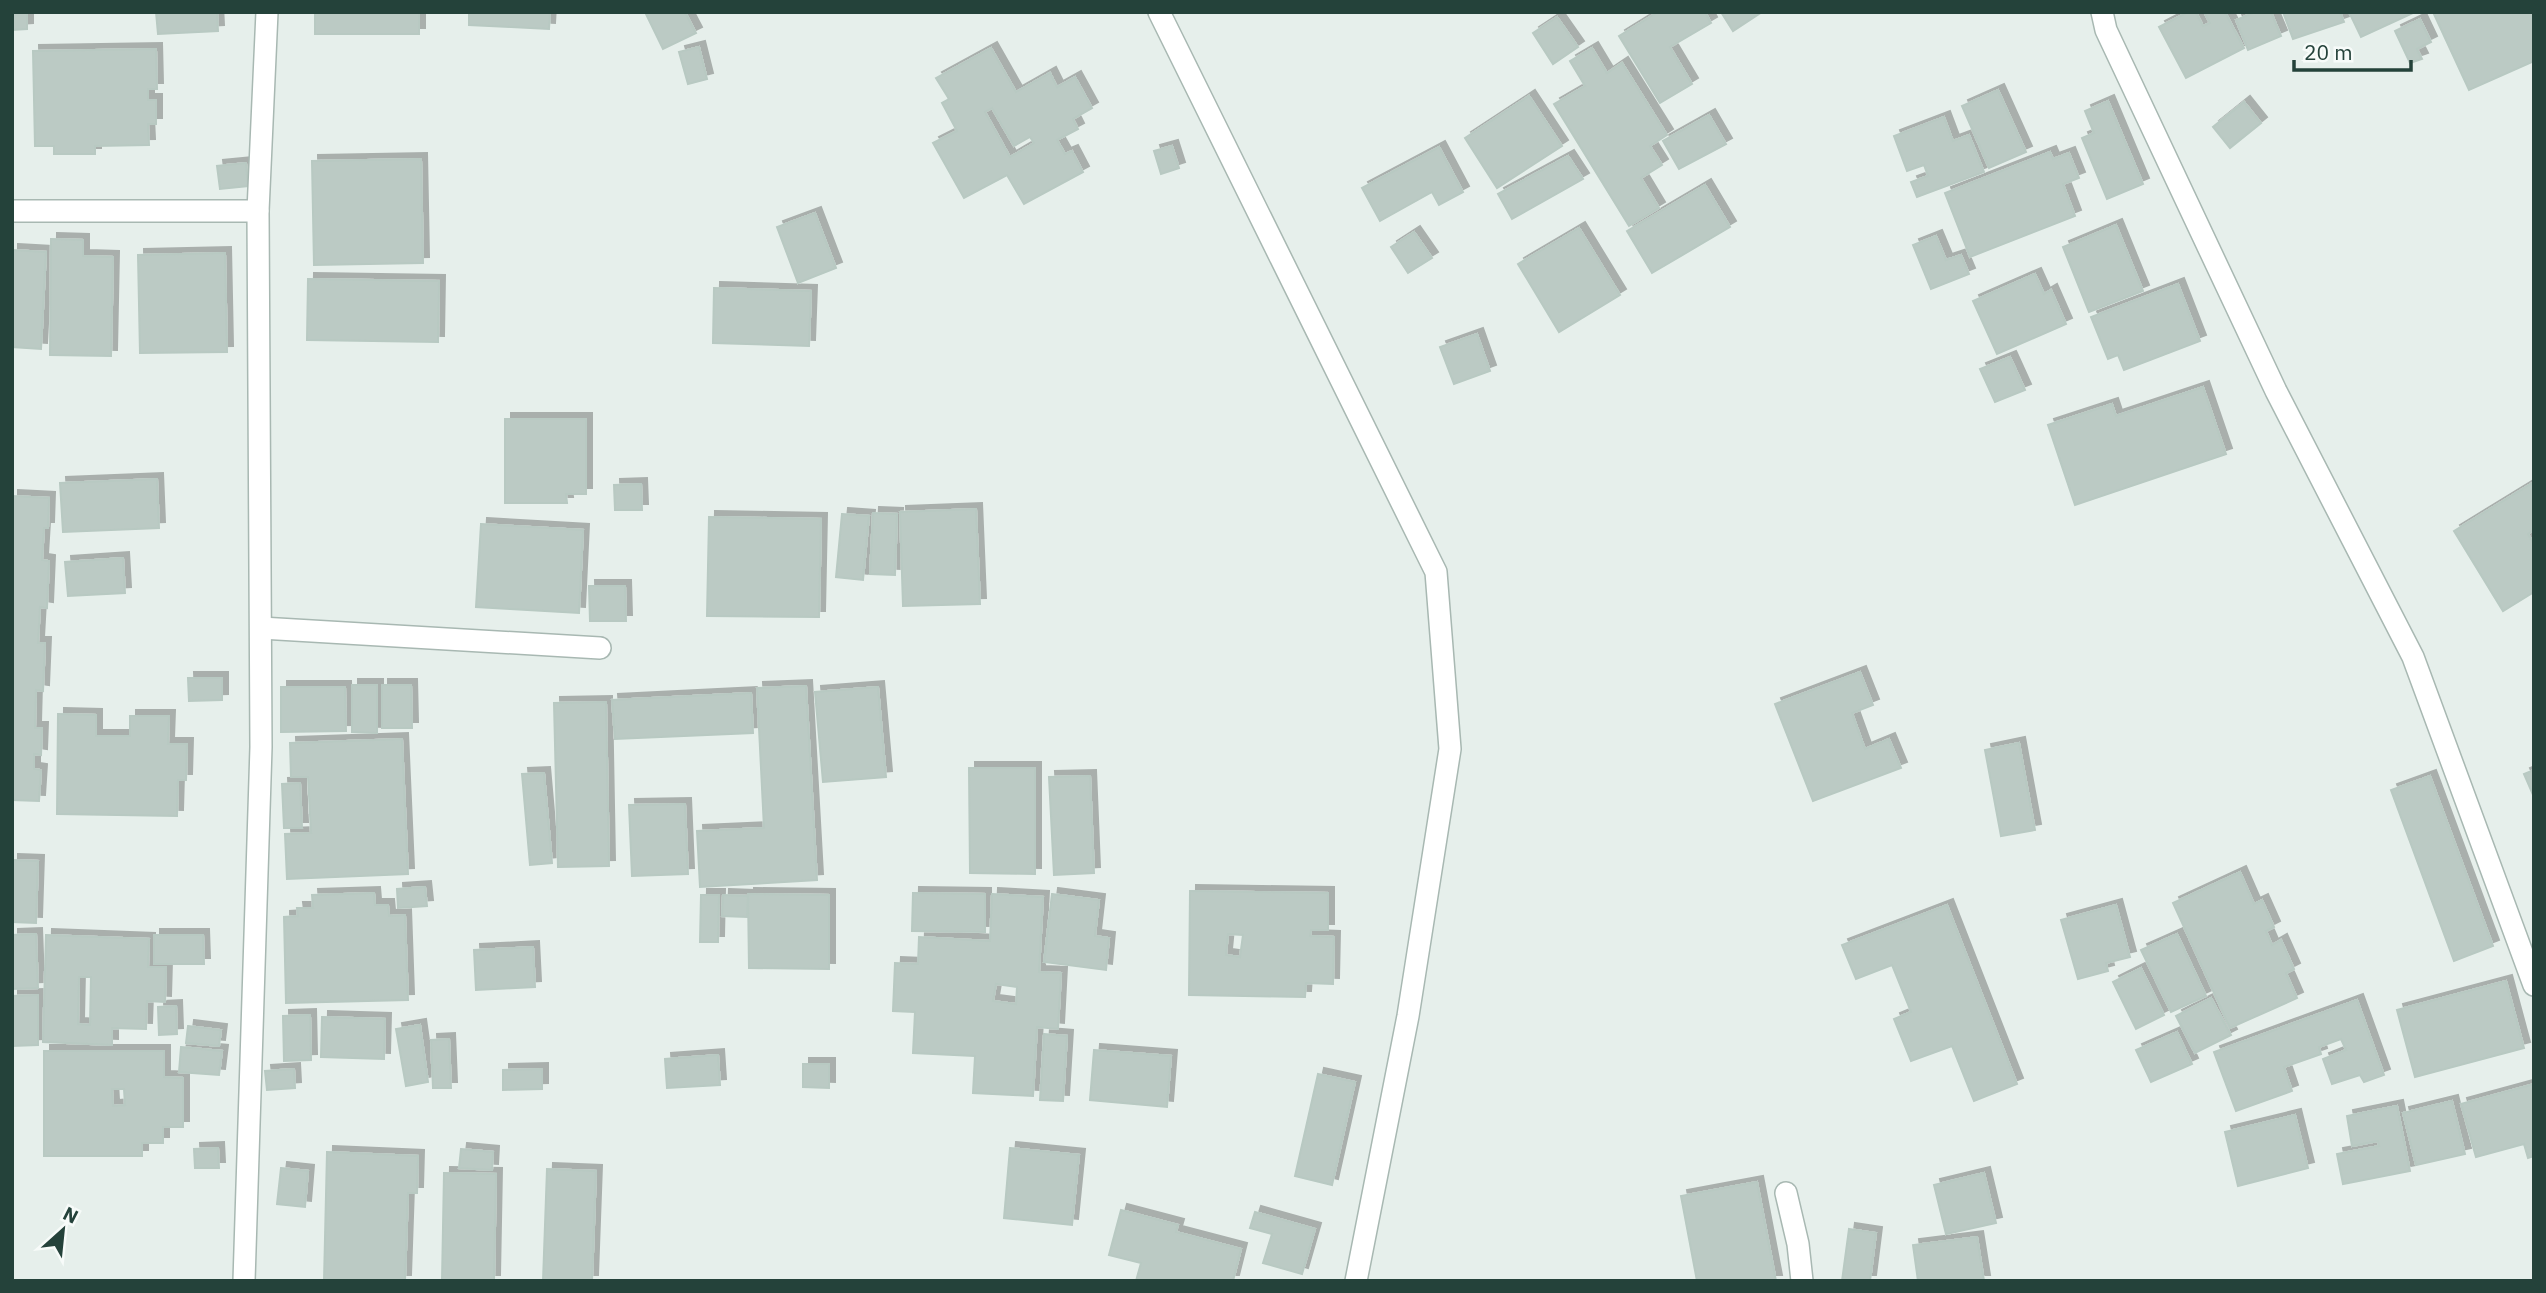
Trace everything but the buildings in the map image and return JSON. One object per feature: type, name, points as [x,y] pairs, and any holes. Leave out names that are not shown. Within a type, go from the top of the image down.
[{"type":"street","points":[[244,1281],[261,747],[258,211],[267,12]]},
{"type":"street","points":[[1159,12],[1436,572],[1450,749],[1408,1016],[1356,1281]]},
{"type":"street","points":[[2102,12],[2106,30],[2276,391],[2413,657],[2534,985]]},
{"type":"street","points":[[12,211],[258,211]]},
{"type":"street","points":[[261,628],[600,648]]},
{"type":"street","points":[[1786,1193],[1798,1244],[1802,1281]]}]
